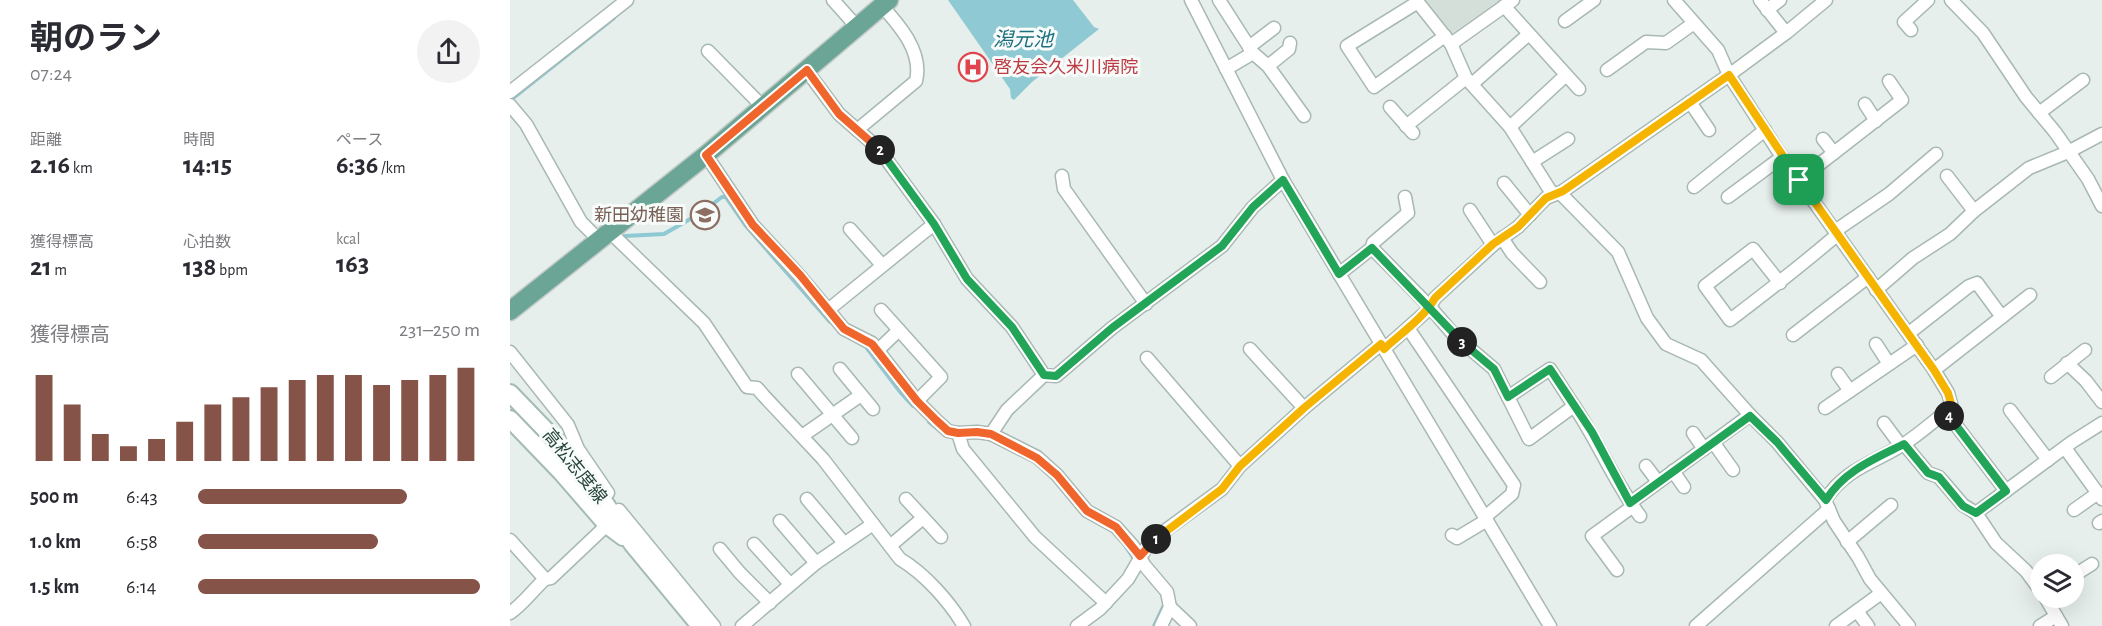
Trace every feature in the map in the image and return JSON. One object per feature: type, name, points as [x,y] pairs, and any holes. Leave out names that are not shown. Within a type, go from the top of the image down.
[{"type":"main road","points":[[510,311],[706,155],[885,3]]},
{"type":"main road","name":"高松志度線","points":[[510,393],[563,448],[611,510],[633,545],[700,626]]},
{"type":"main road","name":"高松志度線","points":[[510,419],[561,471],[608,525],[633,545]]},
{"type":"street","points":[[510,92],[627,0]]},
{"type":"street","points":[[833,0],[857,27]]},
{"type":"street","points":[[1191,0],[1283,180],[1550,626]]},
{"type":"street","points":[[1219,0],[1251,50],[1268,66],[1304,116]]},
{"type":"street","points":[[1565,21],[1592,0]]},
{"type":"street","points":[[1674,0],[1718,50],[1729,75],[1782,157],[1934,370],[1948,393],[1952,407],[1902,445],[1851,472],[1833,488],[1827,504],[1696,626]]},
{"type":"street","points":[[1780,0],[1763,5],[1786,33]]},
{"type":"street","points":[[1077,626],[1106,603],[1138,561],[1166,530],[1222,489],[1240,466],[1304,408],[1408,328],[1430,307],[1435,298],[1498,241],[1518,227],[1546,198],[1556,194],[1729,75],[1826,0]]},
{"type":"street","points":[[1911,30],[1904,22],[1928,0]]},
{"type":"street","points":[[1950,0],[1983,33],[2026,97],[2055,132],[2088,179],[2102,206]]},
{"type":"street","points":[[1579,89],[1529,34],[1508,3],[1448,40],[1374,87],[1347,46],[1417,1],[1448,40],[1469,81],[1510,127],[1556,194],[1618,252],[1647,318],[1666,344],[1701,360],[1750,416],[1777,442],[1827,504],[1834,521],[1880,594],[1909,626]]},
{"type":"street","points":[[858,130],[916,81],[918,72],[912,45],[885,3]]},
{"type":"street","points":[[1607,70],[1646,42],[1666,43],[1694,23]]},
{"type":"street","points":[[1226,69],[1274,28]]},
{"type":"street","points":[[1390,107],[1410,130],[1437,101],[1469,81],[1529,34]]},
{"type":"street","points":[[1268,66],[1289,48],[1290,43]]},
{"type":"street","points":[[708,51],[763,107]]},
{"type":"street","points":[[807,70],[839,114],[878,148],[934,224],[967,279],[1012,327],[1044,375]]},
{"type":"street","points":[[1510,127],[1566,75]]},
{"type":"street","points":[[2039,113],[2083,80]]},
{"type":"street","points":[[1799,180],[1902,100],[1889,81]]},
{"type":"street","points":[[1690,102],[1709,130]]},
{"type":"street","points":[[1864,104],[1876,121]]},
{"type":"street","points":[[510,105],[526,124],[580,222],[605,236],[704,323],[747,387],[756,388],[802,436],[900,558],[913,567],[947,602],[964,626]]},
{"type":"street","points":[[1694,187],[1765,130]]},
{"type":"street","points":[[1876,290],[1913,258],[1950,234],[1974,211],[2029,168],[2068,152],[2102,134]]},
{"type":"street","points":[[1532,162],[1568,139]]},
{"type":"street","points":[[1823,139],[1834,153]]},
{"type":"street","points":[[1780,283],[1753,249],[1705,286],[1730,320],[1780,283],[1836,232],[1889,194],[1936,154]]},
{"type":"street","points":[[706,155],[753,225],[800,275],[844,329],[872,344],[917,401],[948,431],[991,434],[1045,463],[1087,511],[1116,527],[1138,561],[1167,592],[1170,607],[1190,626]]},
{"type":"street","points":[[1728,197],[1782,157]]},
{"type":"street","points":[[1062,176],[1064,189],[1146,304]]},
{"type":"street","points":[[1947,176],[1974,211]]},
{"type":"street","points":[[991,434],[1007,410],[1044,375],[1056,376],[1112,328],[1222,246],[1253,207],[1283,180]]},
{"type":"street","points":[[1504,183],[1530,215]]},
{"type":"street","points":[[1339,274],[1372,248],[1373,243],[1408,213],[1405,197]]},
{"type":"street","points":[[1470,210],[1540,282]]},
{"type":"street","points":[[828,310],[934,224]]},
{"type":"street","points":[[850,229],[882,265]]},
{"type":"street","points":[[1372,248],[1454,335],[1494,369],[1528,438],[1574,406]]},
{"type":"street","points":[[1793,335],[1868,277]]},
{"type":"street","points":[[1908,333],[1969,286],[1977,283],[2002,316]]},
{"type":"street","points":[[1934,370],[2030,295]]},
{"type":"street","points":[[881,310],[941,377],[917,401]]},
{"type":"street","points":[[1408,328],[1514,485],[1512,494],[1486,519],[1457,538],[1452,535]]},
{"type":"street","points":[[878,351],[899,330]]},
{"type":"street","points":[[1876,344],[1889,364]]},
{"type":"street","points":[[1825,408],[1917,345]]},
{"type":"street","points":[[1250,349],[1304,408]]},
{"type":"street","points":[[2051,377],[2085,350]]},
{"type":"street","points":[[510,352],[568,425],[578,449],[625,519],[714,626]]},
{"type":"street","points":[[1148,358],[1240,466]]},
{"type":"street","points":[[2067,363],[2086,381],[2102,402]]},
{"type":"street","points":[[840,369],[873,410]]},
{"type":"street","points":[[1508,397],[1550,369],[1592,432],[1634,508]]},
{"type":"street","points":[[798,374],[852,438]]},
{"type":"street","points":[[1838,374],[1850,391]]},
{"type":"street","points":[[802,436],[861,395]]},
{"type":"street","points":[[2010,410],[2048,460]]},
{"type":"street","points":[[1946,412],[2006,491]]},
{"type":"street","points":[[1617,570],[1592,536],[1634,508],[1658,482],[1750,416]]},
{"type":"street","points":[[1884,423],[1928,473],[1939,477],[1963,506],[1976,513],[1996,543],[2030,576]]},
{"type":"street","points":[[1976,513],[2102,423]]},
{"type":"street","points":[[958,433],[963,449],[1035,537],[1106,603]]},
{"type":"street","points":[[1693,433],[1733,470]]},
{"type":"street","points":[[2065,448],[2100,496],[2074,510]]},
{"type":"street","points":[[1646,466],[1658,482]]},
{"type":"street","points":[[1673,471],[1684,487]]},
{"type":"street","points":[[906,499],[941,537]]},
{"type":"street","points":[[807,500],[844,543]]},
{"type":"street","points":[[1848,542],[1891,505]]},
{"type":"street","points":[[890,546],[923,518]]},
{"type":"street","points":[[780,521],[816,562]]},
{"type":"street","points":[[742,626],[816,562],[873,524]]},
{"type":"street","points":[[510,613],[545,579],[550,578],[608,525]]},
{"type":"street","points":[[510,540],[545,579]]},
{"type":"street","points":[[754,544],[789,584]]},
{"type":"street","points":[[720,549],[770,603]]},
{"type":"street","points":[[2084,569],[2092,564]]},
{"type":"street","points":[[1836,626],[1880,594]]},
{"type":"street","points":[[1161,626],[1170,607]]},
{"type":"street","points":[[2040,626],[2059,621],[2051,608]]},
{"type":"street","points":[[1857,611],[1868,626]]},
{"type":"shaded area","points":[[1421,0],[1500,0],[1449,36]]},
{"type":"water","name":"潟元池","points":[[948,0],[1073,0],[1094,27],[1099,29],[1032,82],[1014,100],[1011,98],[1010,89]]},
{"type":"waterway","points":[[515,104],[512,99],[614,18]]},
{"type":"waterway","points":[[625,236],[664,234],[699,214],[722,197],[726,197],[746,226],[830,322]]},
{"type":"waterway","points":[[839,332],[866,347],[913,406]]},
{"type":"waterway","points":[[929,422],[944,434]]},
{"type":"waterway","points":[[1124,544],[1133,557]]},
{"type":"waterway","points":[[1154,626],[1164,605]]},
{"type":"place","name":"啓友会久米川病院","points":[[973,67]]},
{"type":"place","name":"新田幼稚園","points":[[705,215]]},
{"type":"route","points":[[1799,180],[1729,75],[1563,191],[1546,198],[1518,227],[1493,244],[1435,298],[1430,307],[1428,310],[1408,328],[1384,349],[1381,344],[1304,408],[1240,466],[1222,489],[1166,530],[1140,556],[1116,527],[1087,511],[1045,463],[991,434],[948,431],[936,420],[917,401],[872,344],[844,329],[800,275],[753,225],[706,155],[807,70],[839,114],[878,148],[934,224],[967,279],[1012,327],[1044,375],[1056,376],[1112,328],[1222,246],[1253,207],[1283,180],[1339,274],[1372,248],[1430,307],[1454,335],[1494,369],[1508,397],[1550,369],[1592,432],[1630,503],[1750,416],[1777,442],[1826,500],[1833,488],[1851,472],[1904,444],[1928,473],[1939,477],[1963,506],[1976,513],[2006,491],[1946,412],[1952,407],[1948,393],[1934,370],[1799,180]]}]
